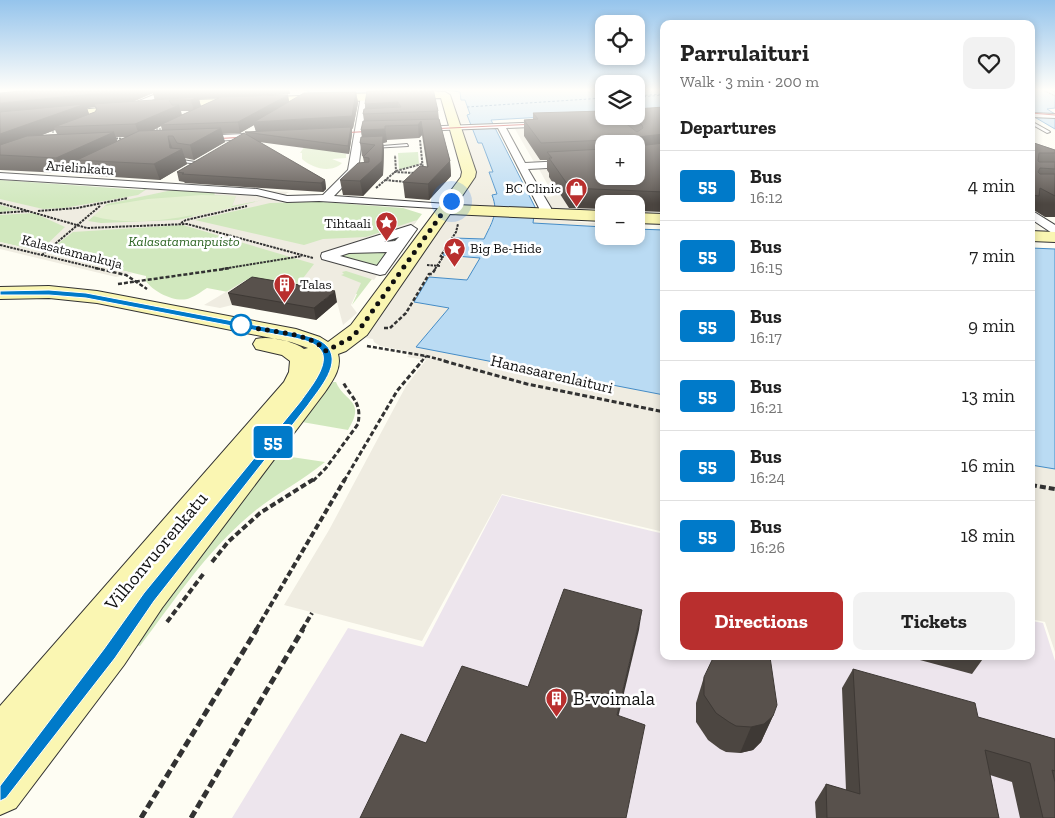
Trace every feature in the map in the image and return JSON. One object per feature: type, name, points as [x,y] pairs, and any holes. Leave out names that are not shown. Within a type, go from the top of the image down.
[{"type":"street","points":[[326,198],[355,174],[359,127]]},
{"type":"street","points":[[405,129],[450,127]]},
{"type":"street","points":[[0,303],[37,303],[82,307],[281,348],[296,353],[307,348],[349,339],[359,330],[469,175],[454,127]]},
{"type":"street","points":[[498,127],[523,166],[545,208],[539,213]]},
{"type":"street","points":[[617,127],[620,130]]},
{"type":"street","points":[[189,139],[248,136],[224,149]]},
{"type":"street","points":[[160,187],[204,160]]},
{"type":"street","points":[[523,166],[595,162]]},
{"type":"street","points":[[60,180],[75,173]]},
{"type":"street","name":"Arielinkatu","points":[[0,176],[160,187]]},
{"type":"street","points":[[160,187],[257,192],[287,199],[326,198],[446,208],[595,216]]},
{"type":"street","points":[[1035,216],[1055,231]]},
{"type":"street","points":[[645,218],[660,219]]},
{"type":"street","points":[[1035,236],[1055,237]]},
{"type":"street","points":[[0,293],[49,292],[108,295],[307,348]]},
{"type":"street","name":"Vilhonvuorenkatu","points":[[0,792],[13,734],[290,391],[301,372],[307,348]]},
{"type":"lane","points":[[1040,127],[1048,132]]},
{"type":"lane","points":[[357,147],[407,145]]},
{"type":"lane","points":[[175,152],[178,160],[204,160]]},
{"type":"path","points":[[152,129],[165,127]]},
{"type":"path","points":[[105,138],[132,139]]},
{"type":"path","points":[[422,138],[420,140],[420,147],[423,174]]},
{"type":"path","points":[[414,146],[424,148]]},
{"type":"path","points":[[394,172],[395,147]]},
{"type":"path","points":[[421,155],[426,155]]},
{"type":"path","points":[[386,173],[426,162]]},
{"type":"path","points":[[376,188],[394,172],[416,173]]},
{"type":"path","points":[[400,181],[408,173]]},
{"type":"path","points":[[378,178],[387,178]]},
{"type":"path","points":[[384,180],[407,182]]},
{"type":"path","points":[[0,213],[77,208],[102,204],[143,195],[160,187]]},
{"type":"path","points":[[181,224],[186,220],[287,199]]},
{"type":"path","points":[[0,203],[35,211],[87,228],[187,224],[313,258]]},
{"type":"path","points":[[42,255],[102,204]]},
{"type":"path","points":[[384,328],[390,328],[403,316],[429,274],[432,274],[440,266],[443,258],[440,257],[454,236]]},
{"type":"path","name":"Kalasatamankuja","points":[[0,245],[126,275],[150,290]]},
{"type":"path","points":[[108,295],[134,281],[238,268],[304,256]]},
{"type":"path","points":[[428,266],[440,266]]},
{"type":"path","points":[[415,284],[423,284]]},
{"type":"path","points":[[396,315],[403,316]]},
{"type":"path","name":"Hanasaarenlaituri","points":[[365,346],[426,356],[527,384],[660,411]]},
{"type":"path","points":[[141,818],[268,610],[397,391],[426,356]]},
{"type":"path","points":[[165,625],[228,542],[260,513],[310,483],[326,468],[358,424],[360,416],[358,403],[344,386],[341,374]]},
{"type":"path","points":[[1035,486],[1055,489]]},
{"type":"path","points":[[192,818],[312,613]]},
{"type":"shaded area","points":[[531,127],[524,136],[541,162],[595,159],[595,161],[549,177],[569,208],[595,209],[595,211],[552,209],[546,197],[554,196],[539,169],[530,170],[526,163],[534,162],[515,129],[508,129]]},
{"type":"shaded area","points":[[472,128],[482,143],[494,172],[489,173],[497,195],[493,195],[496,209],[457,204],[473,178],[461,129]]},
{"type":"shaded area","points":[[170,184],[289,192],[282,196],[285,198],[317,195],[310,202],[270,203],[195,220],[304,245],[323,239],[366,237],[417,220],[411,229],[328,256],[380,271],[374,280],[346,271],[342,272],[344,274],[341,275],[361,283],[351,305],[357,313],[343,325],[337,302],[255,288],[232,305],[220,308],[204,305],[246,280],[297,286],[314,264],[183,225],[73,232],[48,251],[53,255],[133,273],[116,277],[0,249],[0,242],[38,251],[65,227],[34,213],[0,215],[0,212],[18,210],[0,205],[0,199],[43,209],[64,208],[138,195],[150,187]],"holes":[[[177,189],[217,192],[214,195],[236,196],[232,206],[263,200],[178,220],[101,223],[88,221],[107,204]]]},
{"type":"shaded area","points":[[460,214],[494,216],[484,239],[454,238],[443,255],[481,258],[467,280],[429,277],[415,302],[450,308],[660,392],[660,531],[502,494],[422,641],[284,605],[329,530],[406,386],[426,360],[407,357],[411,352],[380,346],[373,339],[366,338],[447,216]]},
{"type":"shaded area","points":[[532,218],[595,223],[595,226],[532,223]]},
{"type":"shaded area","points":[[1035,466],[1055,469],[1055,652],[1045,622],[1035,620]]},
{"type":"shaded area","points":[[502,495],[660,533],[660,660],[1035,660],[1035,622],[1043,623],[1055,661],[1055,818],[232,818],[348,628],[423,647]]},
{"type":"green space","points":[[305,146],[346,154],[346,158],[332,159],[342,163],[333,168],[316,167],[302,159],[302,153],[300,153]]},
{"type":"green space","points":[[418,152],[419,164],[399,170],[398,153]]},
{"type":"green space","name":"Kalasatamanpuisto","points":[[0,180],[142,190],[150,187],[217,192],[214,194],[403,208],[422,214],[352,305],[357,294],[246,280],[228,292],[207,288],[192,297],[179,299],[166,296],[154,289],[146,281],[146,276],[0,242]]},
{"type":"green space","points":[[202,195],[236,196],[231,208],[191,217],[193,215],[169,219],[130,221],[93,216],[105,206],[148,199]]},
{"type":"green space","points":[[333,382],[336,382],[355,407],[353,420],[348,430],[302,422]]},
{"type":"green space","points":[[278,455],[325,462],[259,508],[234,529],[191,578],[140,646],[132,645]]},
{"type":"water","points":[[472,127],[495,127],[535,207],[533,223],[595,226],[595,245],[645,245],[645,229],[660,230],[660,394],[416,347],[449,308],[414,302],[429,277],[467,280],[480,258],[443,255],[454,238],[484,239],[492,222],[495,207],[492,195],[497,194],[489,172],[493,172],[482,143],[478,143]]},
{"type":"water","points":[[1035,248],[1055,249],[1055,469],[1035,466]]},
{"type":"building","points":[[0,127],[19,127],[0,134]]},
{"type":"building","points":[[347,127],[351,127],[348,146],[245,132]]},
{"type":"building","points":[[362,127],[385,127],[385,129],[361,130]]},
{"type":"building","points":[[422,127],[441,127],[450,161],[428,184],[403,182],[420,166],[428,167]]},
{"type":"building","points":[[529,127],[631,127],[637,132],[643,127],[660,127],[660,134],[645,136],[595,135],[595,141],[541,143]]},
{"type":"building","points":[[221,128],[190,145],[177,143],[173,136],[168,136],[170,148],[182,149],[154,164],[77,160],[139,131]]},
{"type":"building","points":[[114,132],[56,158],[0,155],[0,145],[27,136]]},
{"type":"building","points":[[244,133],[325,180],[321,183],[182,174],[184,173],[177,172]]},
{"type":"building","points":[[383,136],[382,161],[360,181],[340,180],[358,163],[369,162],[369,158],[363,157],[375,145],[360,143],[361,137]]},
{"type":"building","points":[[660,143],[660,192],[570,188],[549,158],[552,158],[547,152],[595,149],[595,185],[645,185],[645,145]]},
{"type":"building","points":[[1035,143],[1055,150],[1055,153],[1039,153],[1038,161],[1055,162],[1055,169],[1040,168],[1038,172],[1040,174],[1055,174],[1055,196],[1040,188],[1039,196],[1035,196]]},
{"type":"building","points":[[252,277],[335,291],[314,308],[228,293]]},
{"type":"building","name":"B-voimala","points":[[564,589],[642,610],[617,715],[645,725],[626,818],[360,818],[401,734],[426,743],[462,666],[528,687]]},
{"type":"building","points":[[712,660],[770,660],[777,705],[773,716],[764,724],[751,727],[736,726],[716,713],[704,695],[704,677]]},
{"type":"building","points":[[853,669],[975,703],[978,717],[1055,739],[1055,771],[1052,770],[1055,782],[1055,818],[1043,818],[1030,763],[985,750],[999,818],[827,818],[826,784],[860,794]]},
{"type":"tram line","points":[[429,129],[468,127]]},
{"type":"tram line","points":[[339,133],[377,131]]},
{"type":"tram line","points":[[209,139],[249,137]]},
{"type":"bus line","name":"55","points":[[0,293],[49,292],[76,294],[296,336],[314,341],[322,346],[326,351],[328,364],[324,376],[304,403],[149,597],[110,653],[0,792]]},
{"type":"place","name":"BC Clinic","points":[[577,207]]},
{"type":"place","name":"Tihtaali","points":[[387,242]]},
{"type":"place","name":"Big Be-Hide","points":[[454,267]]},
{"type":"place","name":"Talas","points":[[284,303]]},
{"type":"place","name":"B-voimala","points":[[557,717]]},
{"type":"route","points":[[241,325],[314,341],[326,351],[338,346],[359,330],[372,314],[451,201]]}]
